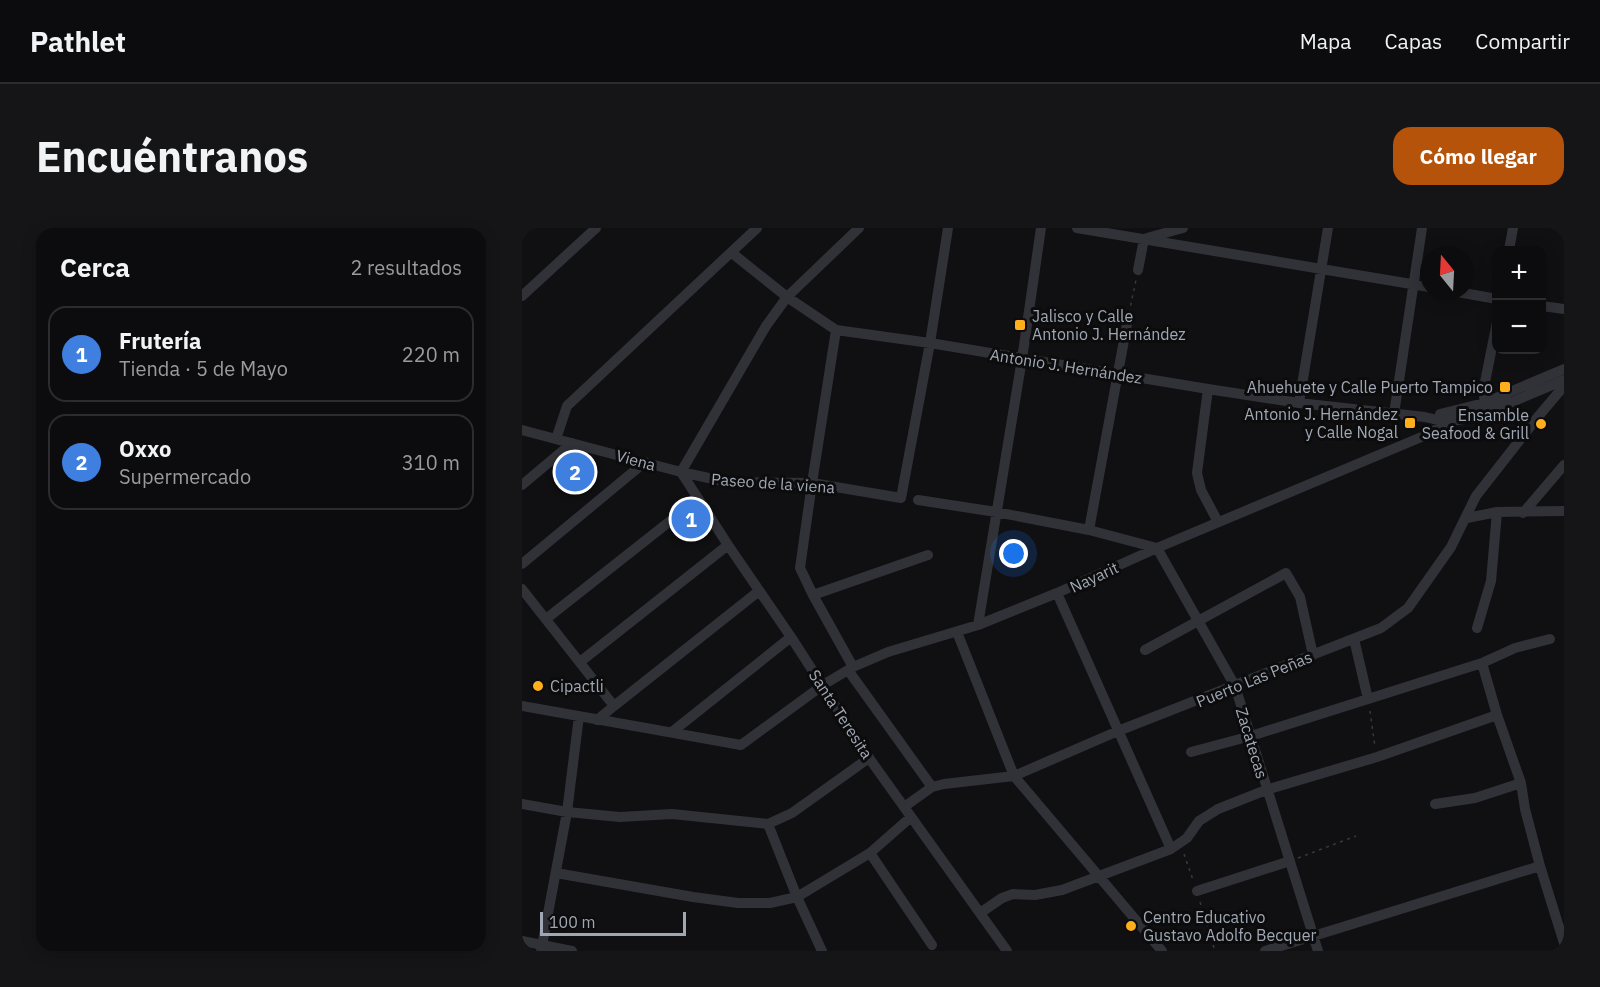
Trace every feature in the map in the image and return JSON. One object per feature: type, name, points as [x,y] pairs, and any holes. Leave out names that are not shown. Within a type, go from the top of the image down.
[{"type":"street","points":[[522,296],[596,228]]},
{"type":"street","points":[[556,439],[567,406],[757,228]]},
{"type":"street","points":[[681,472],[766,326],[787,297],[859,228]]},
{"type":"street","points":[[930,343],[948,228]]},
{"type":"street","points":[[978,625],[1041,228]]},
{"type":"street","points":[[1077,228],[1148,235],[1322,270],[1420,285]]},
{"type":"street","points":[[1148,235],[1183,228]]},
{"type":"street","points":[[1299,403],[1328,228]]},
{"type":"street","points":[[1394,414],[1422,228]]},
{"type":"street","points":[[1510,246],[1513,228]]},
{"type":"street","points":[[1138,270],[1148,235]]},
{"type":"street","name":"Antonio J. Hernández","points":[[732,253],[787,297],[836,330],[1299,403],[1425,417],[1446,417]]},
{"type":"street","points":[[1474,295],[1492,298]]},
{"type":"street","points":[[1546,307],[1564,309]]},
{"type":"street","points":[[1089,530],[1127,324]]},
{"type":"street","points":[[836,330],[800,568],[850,668],[932,788]]},
{"type":"street","name":"Paseo de la viena","points":[[681,472],[727,482],[812,483],[901,498],[930,343]]},
{"type":"street","points":[[1484,403],[1485,382],[1492,347]]},
{"type":"street","points":[[1446,417],[1564,369]]},
{"type":"street","points":[[1446,417],[1463,420],[1564,380]]},
{"type":"street","name":"Puerto Las Peñas","points":[[904,807],[932,788],[944,784],[1014,776],[1118,731],[1381,628],[1408,608],[1451,547],[1483,486],[1564,386]]},
{"type":"street","points":[[1208,389],[1197,473],[1201,490],[1218,522]]},
{"type":"street","name":"Nayarit","points":[[672,732],[741,745],[850,668],[888,652],[978,625],[1057,593],[1157,548],[1431,433],[1446,417]]},
{"type":"street","name":"Viena","points":[[522,430],[681,472]]},
{"type":"street","points":[[522,485],[572,443]]},
{"type":"street","points":[[522,564],[645,462]]},
{"type":"street","points":[[1523,513],[1564,465]]},
{"type":"street","name":"Santa Teresita","points":[[681,472],[869,758],[1007,951]]},
{"type":"street","points":[[546,619],[698,499]]},
{"type":"street","points":[[918,500],[1089,530],[1157,548]]},
{"type":"street","points":[[1467,518],[1497,512],[1564,511]]},
{"type":"street","points":[[1478,628],[1491,581],[1497,512]]},
{"type":"street","points":[[580,662],[728,545]]},
{"type":"street","name":"Zacatecas","points":[[1157,548],[1234,686],[1318,951]]},
{"type":"street","points":[[813,595],[928,555]]},
{"type":"street","points":[[1145,650],[1286,573],[1300,597],[1313,655]]},
{"type":"street","points":[[522,589],[614,706]]},
{"type":"street","points":[[597,720],[759,591]]},
{"type":"street","points":[[1057,593],[1171,849]]},
{"type":"street","points":[[957,632],[1014,776],[1162,951]]},
{"type":"street","points":[[522,706],[672,732],[791,637]]},
{"type":"street","points":[[1354,639],[1368,699]]},
{"type":"street","points":[[1191,752],[1251,736],[1482,663],[1515,648],[1550,639]]},
{"type":"street","points":[[1482,663],[1497,715],[1521,783],[1525,809],[1540,866],[1563,936]]},
{"type":"street","points":[[980,913],[1002,898],[1013,894],[1035,895],[1062,890],[1171,849],[1187,838],[1199,821],[1218,809],[1266,790],[1377,757],[1497,715]]},
{"type":"street","points":[[542,948],[567,812],[579,716]]},
{"type":"street","points":[[522,804],[567,812],[620,817],[672,814],[768,825],[792,813],[869,758]]},
{"type":"street","points":[[1435,804],[1475,798],[1521,783]]},
{"type":"street","points":[[556,873],[693,897],[738,903],[770,903],[797,897],[870,853],[911,817]]},
{"type":"street","points":[[768,825],[822,951]]},
{"type":"street","points":[[870,853],[932,945]]},
{"type":"street","points":[[1197,891],[1290,861]]},
{"type":"street","points":[[1265,951],[1540,866]]},
{"type":"street","points":[[522,941],[542,948],[572,951]]},
{"type":"path","points":[[1127,324],[1138,270]]},
{"type":"path","points":[[1368,699],[1377,757]]},
{"type":"path","points":[[1290,861],[1356,836]]},
{"type":"building","points":[[575,465],[592,467],[567,487],[558,477]]},
{"type":"place","name":"Jalisco y Calle Antonio J. Hernández","points":[[1020,325]]},
{"type":"place","name":"Ahuehuete y Calle Puerto Tampico","points":[[1505,387]]},
{"type":"place","name":"Antonio J. Hernández y Calle Nogal","points":[[1410,423]]},
{"type":"place","name":"Ensamble Seafood & Grill","points":[[1541,424]]},
{"type":"place","name":"Oxxo","points":[[575,472]]},
{"type":"place","name":"Frutería","points":[[691,519]]},
{"type":"place","name":"Cipactli","points":[[538,686]]},
{"type":"place","name":"Centro Educativo Gustavo Adolfo Becquer","points":[[1131,926]]}]
